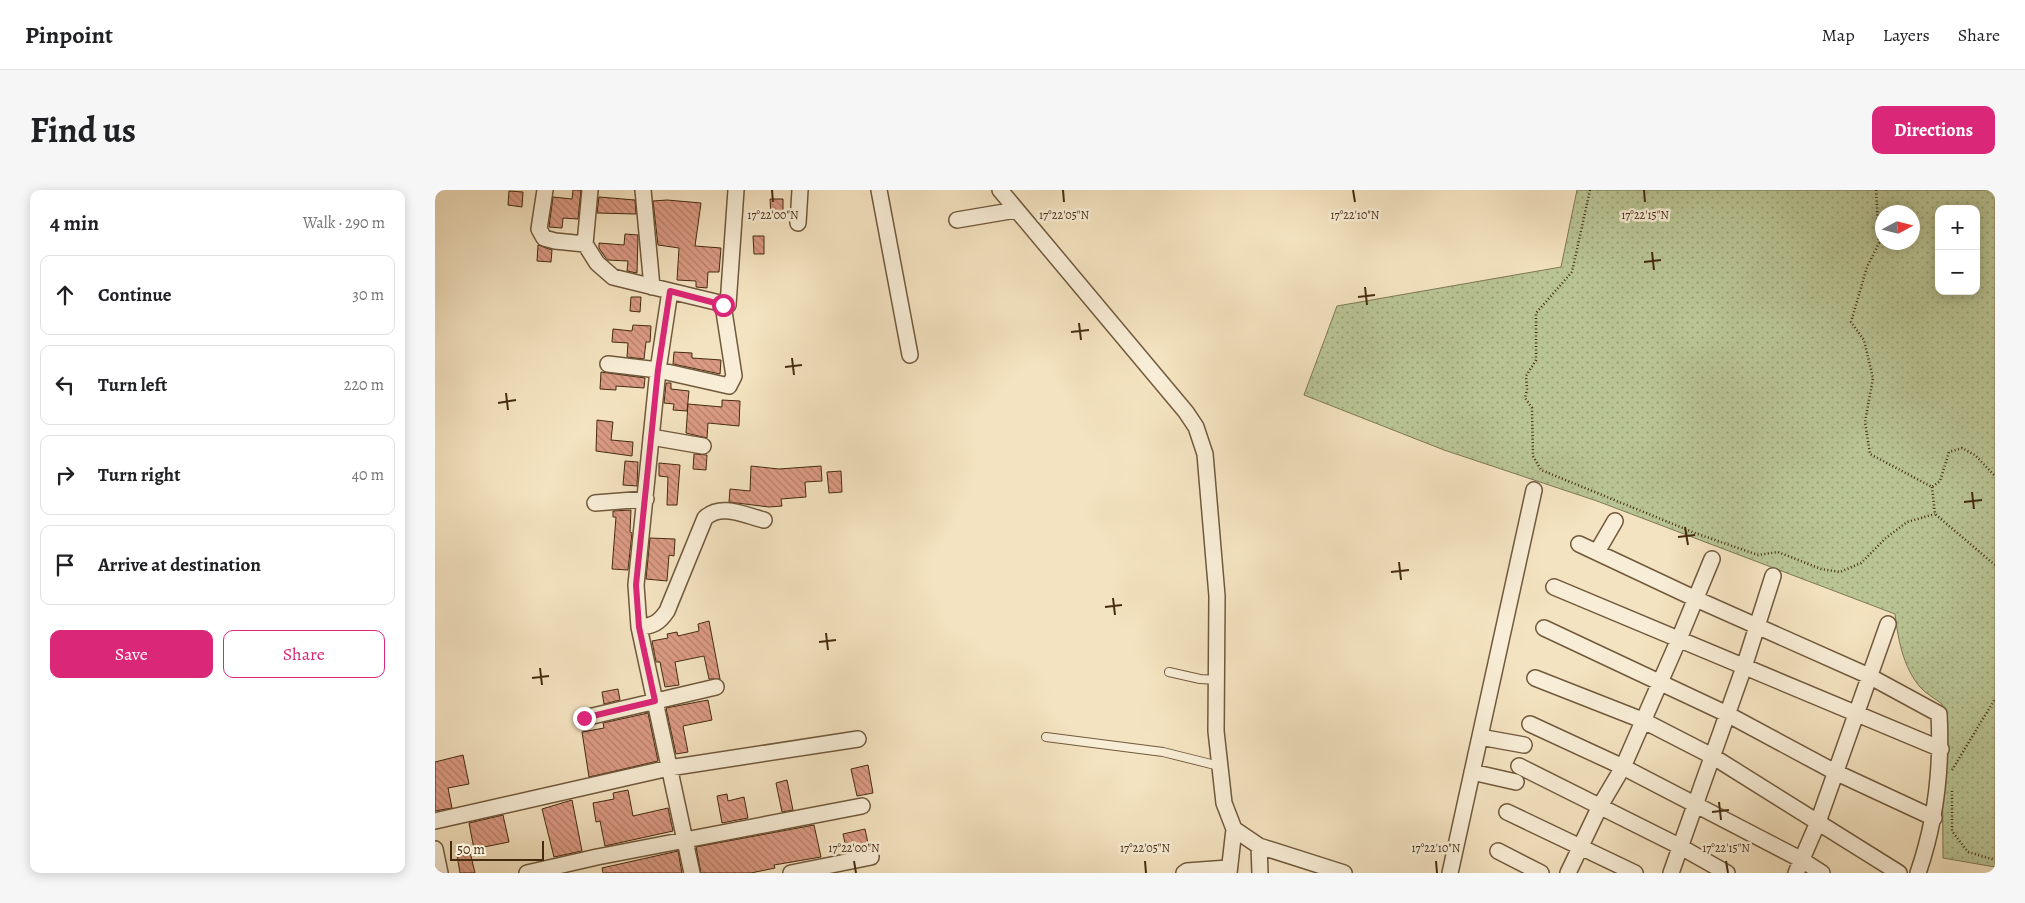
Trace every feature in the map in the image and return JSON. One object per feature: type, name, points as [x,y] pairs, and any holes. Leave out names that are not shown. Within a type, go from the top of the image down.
[{"type":"street","points":[[545,190],[539,229],[544,238],[555,242],[585,244]]},
{"type":"street","points":[[590,190],[585,244],[597,263],[613,277],[723,305],[728,305],[736,190]]},
{"type":"street","points":[[643,190],[652,287]]},
{"type":"street","points":[[798,223],[800,190]]},
{"type":"street","points":[[879,190],[910,356]]},
{"type":"street","points":[[999,190],[1186,412],[1196,427],[1205,454],[1217,596],[1219,766],[1224,803],[1234,829],[1229,870],[1187,871],[1184,873]]},
{"type":"street","points":[[957,220],[1016,210]]},
{"type":"street","points":[[670,291],[658,370],[636,585],[639,627],[692,873]]},
{"type":"street","points":[[608,364],[658,370],[729,386],[734,376],[723,305]]},
{"type":"street","points":[[651,437],[703,446]]},
{"type":"street","points":[[1450,873],[1534,490]]},
{"type":"street","points":[[595,503],[646,499]]},
{"type":"street","points":[[639,627],[652,626],[661,621],[667,611],[705,518],[712,511],[719,509],[763,520]]},
{"type":"street","points":[[1597,552],[1615,521]]},
{"type":"street","points":[[1579,544],[1696,599],[1869,676],[1939,714],[1941,749],[1934,818],[1918,873]]},
{"type":"street","points":[[1568,873],[1600,806],[1623,767],[1696,599],[1711,559]]},
{"type":"street","points":[[1671,873],[1744,666],[1773,576]]},
{"type":"street","points":[[1554,587],[1941,749]]},
{"type":"street","points":[[1799,867],[1818,822],[1888,624]]},
{"type":"street","points":[[1544,628],[1727,714],[1835,772],[1934,818]]},
{"type":"street","points":[[1535,678],[1642,720],[1712,756],[1899,873]]},
{"type":"street","points":[[584,718],[716,688]]},
{"type":"street","points":[[1530,724],[1623,767],[1695,804],[1799,867],[1822,873]]},
{"type":"street","points":[[1480,737],[1524,745]]},
{"type":"street","points":[[435,821],[669,768],[858,739]]},
{"type":"street","points":[[1519,766],[1679,846],[1727,873]]},
{"type":"street","points":[[1472,772],[1517,782]]},
{"type":"street","points":[[527,873],[862,806]]},
{"type":"street","points":[[1507,812],[1635,873]]},
{"type":"street","points":[[1234,829],[1259,846],[1344,873]]},
{"type":"street","points":[[1259,846],[1260,873]]},
{"type":"street","points":[[435,849],[440,873]]},
{"type":"street","points":[[1498,851],[1541,873]]},
{"type":"street","points":[[791,873],[871,857]]},
{"type":"lane","points":[[1169,672],[1199,679],[1217,680]]},
{"type":"lane","points":[[1046,737],[1163,752],[1219,766]]},
{"type":"path","points":[[1590,190],[1572,272],[1536,312],[1536,360],[1526,376],[1527,389],[1525,398],[1532,408],[1533,456],[1541,470],[1758,556],[1778,552],[1821,569],[1840,572],[1861,563],[1886,538],[1907,522],[1935,514]]},
{"type":"path","points":[[1876,190],[1879,243],[1867,267],[1851,322],[1864,340],[1873,378],[1865,422],[1870,454],[1932,487]]},
{"type":"path","points":[[1932,487],[1940,481],[1949,452],[1961,448],[1975,455],[1995,476]]},
{"type":"path","points":[[1932,487],[1935,514],[1995,566]]},
{"type":"path","points":[[1951,771],[1995,699]]},
{"type":"path","points":[[1951,781],[1952,831],[1968,852],[1995,860]]},
{"type":"green space","points":[[1577,190],[1995,190],[1995,867],[1943,858],[1942,704],[1922,690],[1909,671],[1900,643],[1895,614],[1597,501],[1444,450],[1304,395],[1337,306],[1561,267]]},
{"type":"building","points":[[573,190],[581,190],[578,219],[563,218],[562,228],[549,227],[553,197],[572,199]]},
{"type":"building","points":[[509,191],[523,192],[522,207],[508,205]]},
{"type":"building","points":[[599,197],[635,200],[636,214],[597,213]]},
{"type":"building","points":[[770,199],[783,199],[783,215],[771,215]]},
{"type":"building","points":[[667,200],[701,203],[695,246],[721,248],[719,272],[708,272],[707,288],[696,287],[696,281],[677,280],[679,248],[658,245],[653,201]]},
{"type":"building","points":[[625,234],[638,235],[637,273],[627,271],[628,261],[607,260],[599,248],[599,243],[624,245]]},
{"type":"building","points":[[753,236],[764,236],[764,254],[754,254]]},
{"type":"building","points":[[538,245],[552,250],[551,262],[537,261]]},
{"type":"building","points":[[631,297],[641,297],[640,312],[630,311]]},
{"type":"building","points":[[633,325],[651,326],[650,342],[646,342],[644,359],[627,357],[628,343],[612,342],[613,329],[632,331]]},
{"type":"building","points":[[674,352],[692,353],[692,358],[721,360],[720,374],[673,364]]},
{"type":"building","points":[[601,372],[645,378],[644,388],[616,386],[616,390],[600,389]]},
{"type":"building","points":[[666,383],[671,383],[671,389],[689,391],[687,411],[673,410],[674,404],[664,403]]},
{"type":"building","points":[[722,400],[740,401],[739,426],[708,423],[707,438],[686,433],[688,404],[722,407]]},
{"type":"building","points":[[597,420],[613,422],[611,440],[633,442],[632,456],[596,451]]},
{"type":"building","points":[[694,454],[707,455],[706,470],[693,469]]},
{"type":"building","points":[[625,461],[638,462],[637,486],[623,485]]},
{"type":"building","points":[[659,463],[680,465],[677,505],[667,505],[668,477],[659,476]]},
{"type":"building","points":[[751,466],[779,469],[821,466],[822,481],[805,482],[806,497],[781,499],[782,506],[769,507],[729,502],[730,489],[750,491]]},
{"type":"building","points":[[841,471],[842,492],[829,493],[827,472]]},
{"type":"building","points":[[631,510],[630,532],[632,533],[628,570],[612,569],[616,517],[613,517],[613,511]]},
{"type":"building","points":[[650,538],[675,539],[674,556],[669,555],[667,581],[646,579]]},
{"type":"building","points":[[709,621],[720,679],[709,679],[704,656],[675,662],[679,685],[665,687],[660,662],[656,662],[652,641],[668,638],[667,634],[677,632],[678,636],[699,631],[698,624]]},
{"type":"building","points":[[618,689],[620,700],[604,704],[602,692]]},
{"type":"building","points":[[708,700],[712,720],[683,726],[688,752],[676,754],[666,708]]},
{"type":"building","points":[[648,713],[658,761],[589,777],[582,732],[604,728],[603,723]]},
{"type":"building","points":[[463,755],[469,784],[448,788],[452,808],[435,811],[435,762]]},
{"type":"building","points":[[868,765],[873,793],[857,796],[851,769]]},
{"type":"building","points":[[787,780],[793,810],[782,812],[776,783]]},
{"type":"building","points":[[628,790],[633,816],[668,808],[673,831],[605,846],[600,821],[596,822],[593,803],[614,799],[613,793]]},
{"type":"building","points":[[727,794],[728,801],[744,797],[748,818],[722,823],[717,796]]},
{"type":"building","points":[[572,800],[582,851],[554,857],[542,809]]},
{"type":"building","points":[[503,815],[509,842],[474,849],[469,823]]},
{"type":"building","points":[[814,825],[821,857],[774,865],[775,868],[751,873],[701,873],[696,847]]},
{"type":"building","points":[[865,829],[869,848],[847,852],[843,834]]},
{"type":"building","points":[[678,851],[682,873],[603,873],[602,868]]},
{"type":"building","points":[[470,852],[475,873],[460,873],[457,855]]},
{"type":"route","points":[[584,718],[655,701],[639,627],[636,585],[658,370],[670,291],[723,305]]}]
